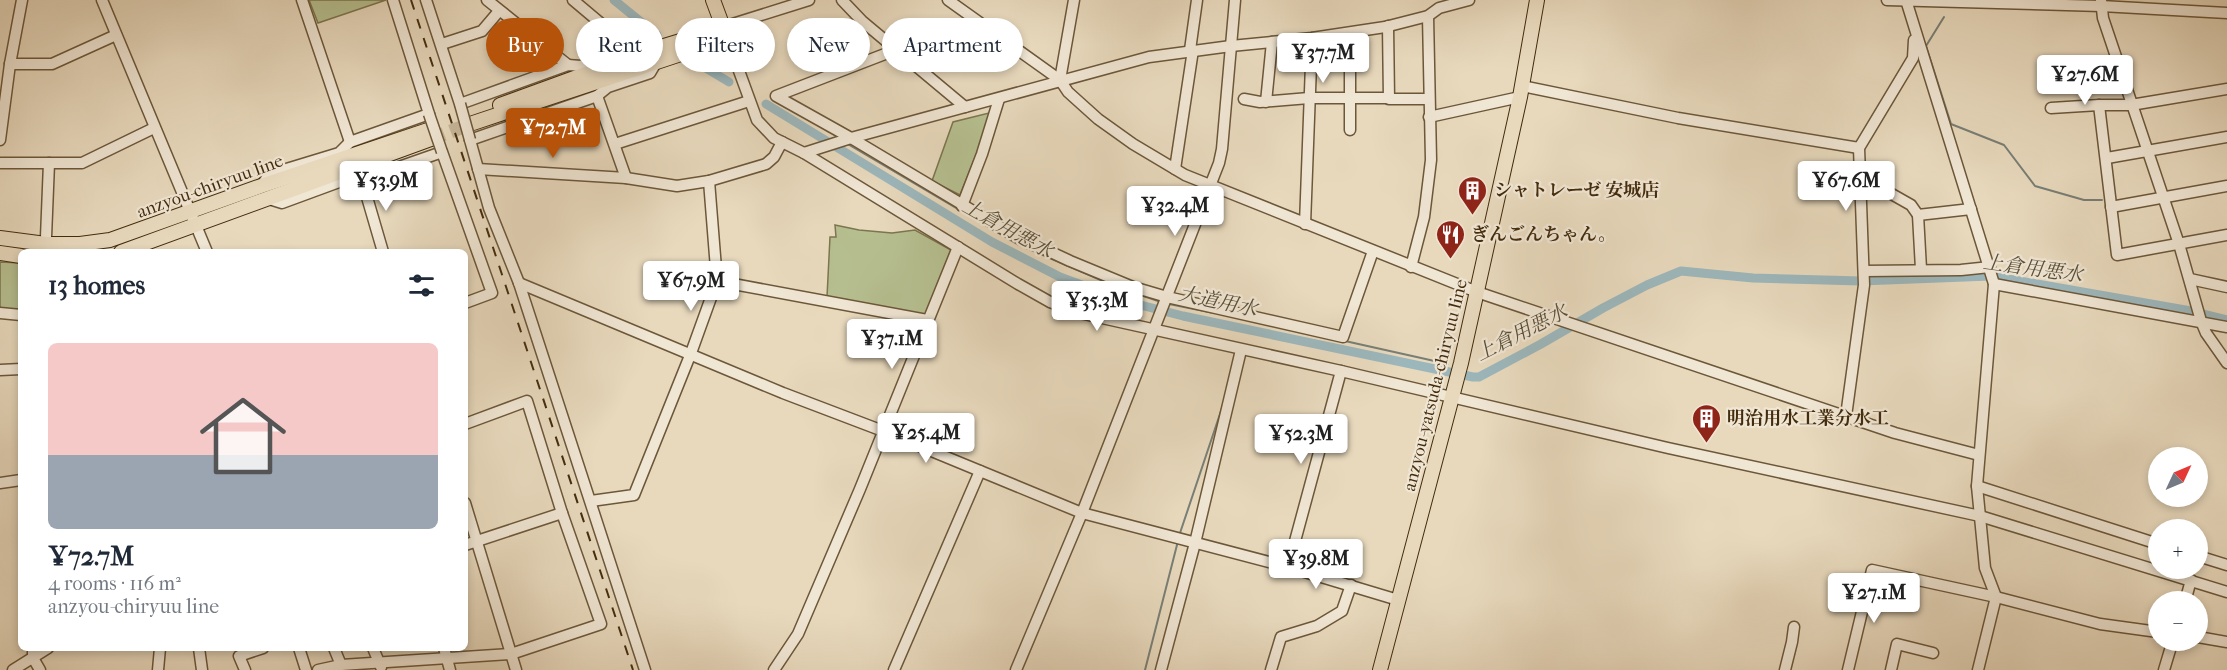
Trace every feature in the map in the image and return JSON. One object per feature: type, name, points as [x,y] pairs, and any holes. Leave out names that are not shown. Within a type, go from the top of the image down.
[{"type":"main road","points":[[713,0],[720,18]]},
{"type":"main road","name":"anzyou-yatsuda-chiryuu line","points":[[1380,670],[1478,292],[1521,91],[1537,0]]},
{"type":"main road","points":[[471,120],[608,72]]},
{"type":"main road","name":"anzyou-chiryuu line","points":[[128,249],[194,218],[429,134]]},
{"type":"main road","name":"anzyou-chiryuu line","points":[[0,238],[46,244],[80,244],[110,240],[194,218]]},
{"type":"main road","points":[[0,254],[18,256]]},
{"type":"street","points":[[0,140],[10,64],[22,0]]},
{"type":"street","points":[[102,0],[206,249]]},
{"type":"street","points":[[302,0],[350,142]]},
{"type":"street","points":[[393,0],[429,114],[492,293],[468,302]]},
{"type":"street","points":[[426,0],[442,44],[489,208],[519,283],[645,670]]},
{"type":"street","points":[[487,0],[568,65]]},
{"type":"street","points":[[573,0],[594,18]]},
{"type":"street","points":[[752,18],[809,0]]},
{"type":"street","points":[[842,0],[861,21],[882,37]]},
{"type":"street","points":[[948,0],[1060,80],[1068,92],[1132,144],[1174,170],[1410,267],[1478,292],[1895,433],[1979,455]]},
{"type":"street","points":[[1060,80],[1074,0]]},
{"type":"street","points":[[1174,170],[1197,0]]},
{"type":"street","points":[[1016,670],[1082,513],[1211,185],[1222,149],[1235,0]]},
{"type":"street","points":[[804,153],[1149,57],[1191,50],[1312,39],[1350,33],[1428,16],[1439,9],[1469,0]]},
{"type":"street","points":[[1887,0],[2101,3],[2225,13],[2224,0]]},
{"type":"street","points":[[1906,0],[1992,275],[1977,486],[1985,568],[1996,597],[1978,670]]},
{"type":"street","points":[[2101,3],[2131,105],[2179,244],[2201,321],[2206,333],[2227,363]]},
{"type":"street","points":[[442,44],[482,31],[499,11]]},
{"type":"street","points":[[1410,267],[1424,217],[1431,160],[1428,16]]},
{"type":"street","points":[[1388,26],[1389,98]]},
{"type":"street","points":[[1350,33],[1350,130]]},
{"type":"street","points":[[10,64],[52,64],[116,35]]},
{"type":"street","points":[[1305,224],[1312,39]]},
{"type":"street","points":[[1266,102],[1272,42]]},
{"type":"street","points":[[1846,416],[1864,277],[1858,175],[1859,148],[1913,58],[1918,43]]},
{"type":"street","points":[[882,55],[776,96],[844,141],[1010,233],[1133,287],[1166,298],[1343,337],[1373,251]]},
{"type":"street","points":[[460,104],[568,65],[576,66]]},
{"type":"street","points":[[470,140],[597,96],[608,87],[650,72]]},
{"type":"street","points":[[739,72],[757,120],[764,129],[782,142],[804,153],[1050,302],[1084,314],[1341,371],[1668,448],[1980,516],[2227,592]]},
{"type":"street","points":[[925,72],[965,107]]},
{"type":"street","points":[[2051,108],[2131,105],[2227,89]]},
{"type":"street","points":[[1429,117],[1521,91],[1859,148]]},
{"type":"street","points":[[597,96],[626,178]]},
{"type":"street","points":[[1244,99],[1266,102],[1309,98],[1429,99]]},
{"type":"street","points":[[962,206],[982,154],[999,99]]},
{"type":"street","points":[[615,144],[750,101]]},
{"type":"street","points":[[2100,105],[2117,255],[2227,235]]},
{"type":"street","points":[[429,114],[350,142],[339,153],[270,174],[264,192],[282,203],[350,178],[362,180],[442,152]]},
{"type":"street","points":[[0,163],[82,164],[154,128]]},
{"type":"street","points":[[2107,158],[2227,137]]},
{"type":"street","points":[[478,169],[626,178],[677,186],[709,181],[766,164],[774,157],[782,142]]},
{"type":"street","points":[[46,237],[49,163]]},
{"type":"street","points":[[1858,175],[1911,205],[1918,215],[1920,269]]},
{"type":"street","points":[[362,180],[382,249]]},
{"type":"street","points":[[591,501],[634,495],[691,353],[717,281],[709,181]]},
{"type":"street","points":[[2111,207],[2227,186]]},
{"type":"street","points":[[1918,215],[1971,209]]},
{"type":"street","points":[[774,670],[798,634],[958,247]]},
{"type":"street","points":[[1864,277],[1920,269],[1961,270],[2227,327]]},
{"type":"street","points":[[2190,279],[2227,287]]},
{"type":"street","points":[[717,281],[927,320]]},
{"type":"street","points":[[519,283],[783,393],[883,431],[1082,513],[1288,567],[1398,600]]},
{"type":"street","points":[[0,313],[18,315]]},
{"type":"street","points":[[1161,670],[1195,543],[1241,350]]},
{"type":"street","points":[[0,370],[18,369]]},
{"type":"street","points":[[1288,567],[1341,371]]},
{"type":"street","points":[[318,670],[341,665],[381,667],[449,665],[511,654],[600,624],[527,401],[468,423]]},
{"type":"street","points":[[894,670],[980,471]]},
{"type":"street","points":[[0,483],[18,480]]},
{"type":"street","points":[[1977,486],[2148,541]]},
{"type":"street","points":[[468,512],[516,670]]},
{"type":"street","points":[[468,544],[562,513]]},
{"type":"street","points":[[2208,559],[2227,565]]},
{"type":"street","points":[[1848,670],[1872,570],[1996,597],[2100,624],[2148,631]]},
{"type":"street","points":[[2188,591],[2191,580]]},
{"type":"street","points":[[1271,670],[1281,637],[1317,626],[1342,611],[1351,585]]},
{"type":"street","points":[[1785,670],[1794,627]]},
{"type":"street","points":[[2208,639],[2227,642]]},
{"type":"street","points":[[1891,670],[1897,644],[1933,653]]},
{"type":"street","points":[[158,670],[160,651]]},
{"type":"street","points":[[199,651],[202,670]]},
{"type":"street","points":[[245,670],[239,656],[253,651]]},
{"type":"street","points":[[300,651],[306,670]]},
{"type":"street","points":[[335,651],[341,665]]},
{"type":"street","points":[[374,651],[381,667]]},
{"type":"street","points":[[2164,670],[2170,651]]},
{"type":"street","points":[[13,670],[33,653],[40,670]]},
{"type":"green space","points":[[309,0],[386,0],[318,23]]},
{"type":"green space","points":[[993,112],[960,195],[932,181],[953,122]]},
{"type":"green space","points":[[835,225],[892,233],[915,230],[951,250],[925,315],[827,297],[830,237],[836,237]]},
{"type":"green space","points":[[0,262],[18,263],[18,313],[0,311]]},
{"type":"waterway","name":"上倉用悪水","points":[[614,0],[636,18]]},
{"type":"waterway","points":[[1944,17],[1926,46],[1951,124],[2004,145],[2035,186],[2084,200],[2102,200]]},
{"type":"waterway","name":"上倉用悪水","points":[[712,72],[729,82]]},
{"type":"waterway","name":"上倉用悪水","points":[[766,104],[992,242],[1060,277],[1125,301],[1183,316],[1473,377],[1479,377],[1647,285],[1681,271],[1753,278],[1861,281],[1991,276],[2191,311],[2227,320]]},
{"type":"waterway","name":"大道用水","points":[[846,143],[1017,244],[1117,287],[1161,302]]},
{"type":"waterway","name":"大道用水","points":[[1169,304],[1214,313]]},
{"type":"waterway","name":"大道用水","points":[[1345,341],[1448,364]]},
{"type":"waterway","points":[[1179,536],[1223,405]]},
{"type":"waterway","points":[[1145,670],[1178,541]]},
{"type":"tunnel","points":[[431,139],[473,123]]},
{"type":"railway","points":[[411,0],[633,670]]},
{"type":"place","name":"シャトレーゼ 安城店","points":[[1473,216]]},
{"type":"place","name":"ぎんごんちゃん。","points":[[1450,260]]},
{"type":"place","name":"明治用水工業分水工","points":[[1706,444]]}]
